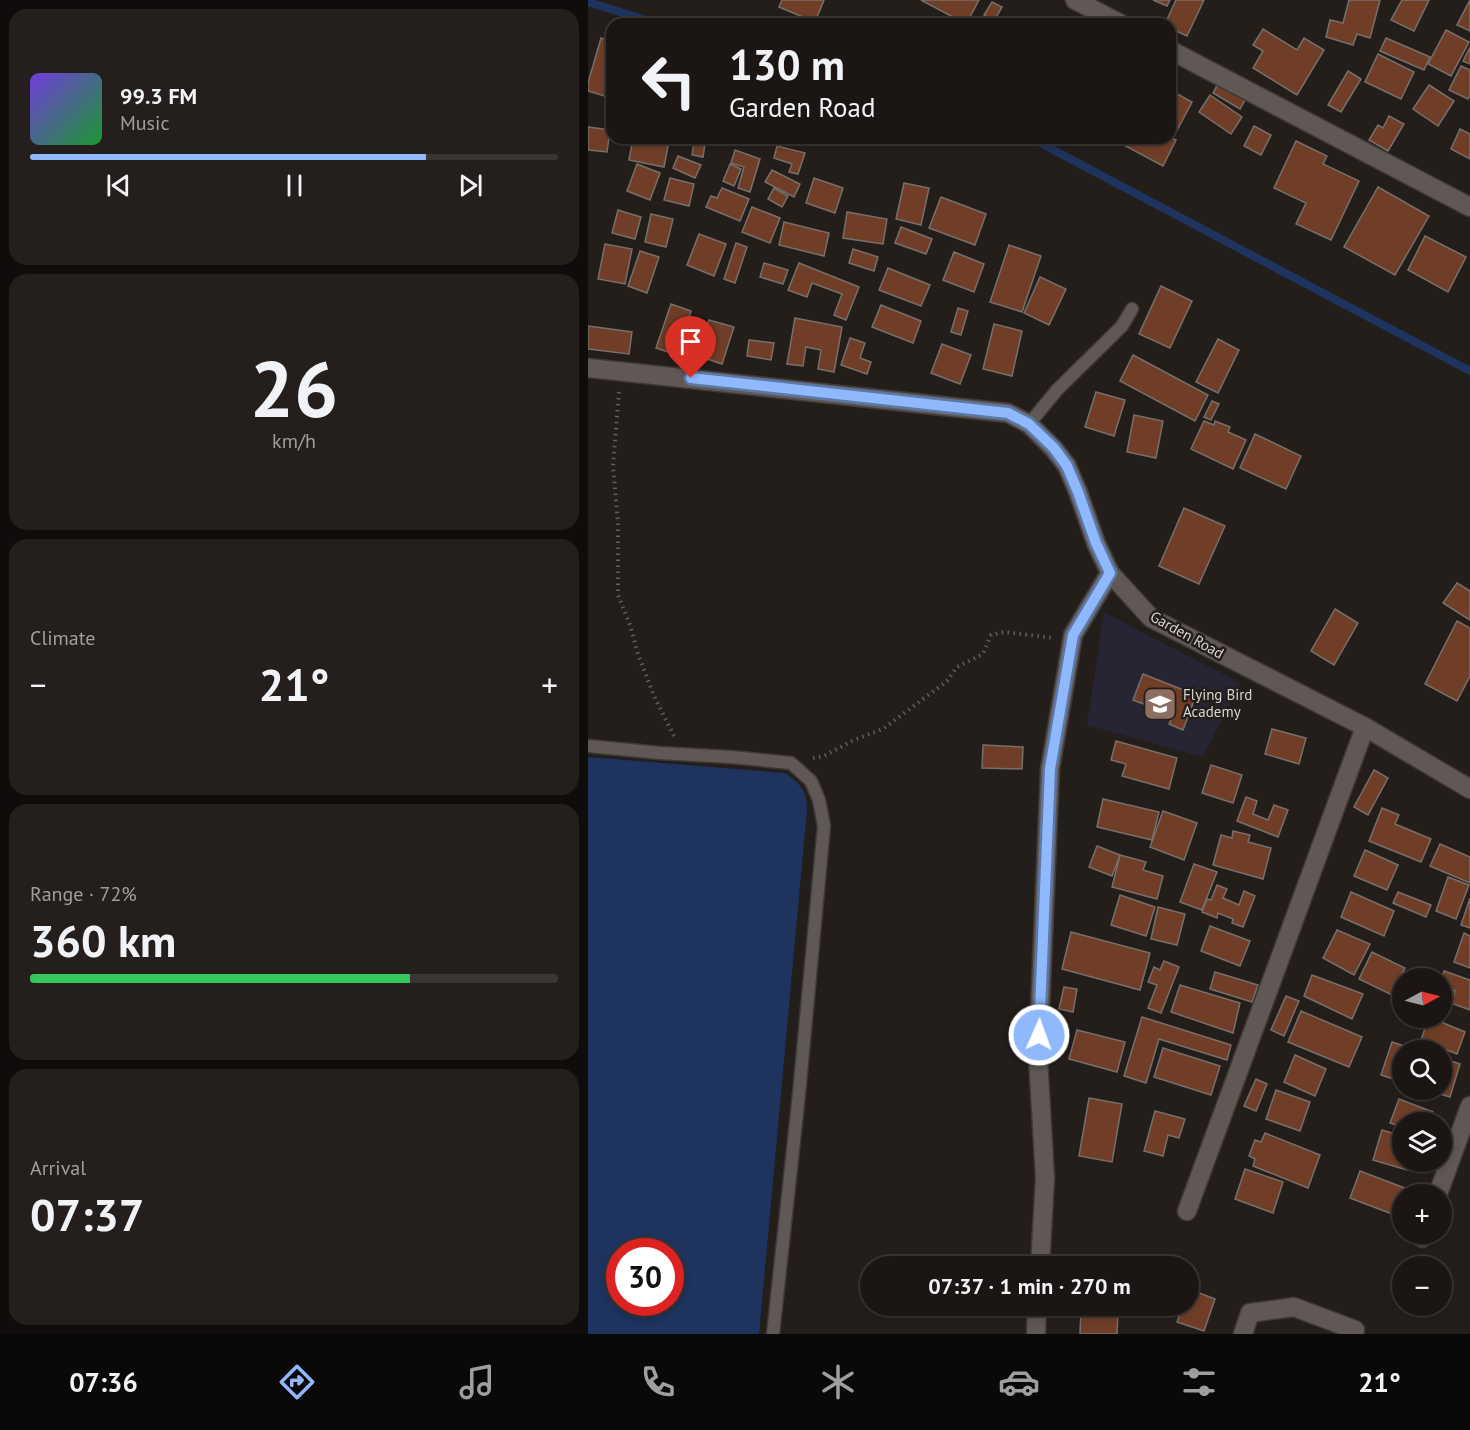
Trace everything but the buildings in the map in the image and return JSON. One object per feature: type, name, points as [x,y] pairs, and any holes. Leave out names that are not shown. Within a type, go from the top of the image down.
[{"type":"street","points":[[1075,0],[1110,18]]},
{"type":"street","points":[[1176,53],[1470,207]]},
{"type":"street","name":"Garden Road","points":[[588,368],[1008,413],[1029,424],[1054,448],[1067,466],[1096,543],[1110,573],[1151,618],[1365,727],[1470,789]]},
{"type":"street","points":[[1041,1256],[1045,1178],[1038,1058],[1050,769],[1073,635],[1110,573]]},
{"type":"street","points":[[1187,1211],[1365,727]]},
{"type":"street","points":[[1442,1184],[1470,1106]]},
{"type":"street","points":[[1243,1334],[1250,1313],[1294,1307],[1354,1330]]},
{"type":"street","points":[[1036,1334],[1037,1316]]},
{"type":"lane","points":[[1029,424],[1057,390],[1122,327],[1132,309]]},
{"type":"lane","points":[[588,746],[792,764],[811,781],[819,800],[824,826],[799,1094],[773,1334]]},
{"type":"path","points":[[622,371],[614,466],[618,522],[618,595],[654,696],[684,754]]},
{"type":"path","points":[[792,764],[824,756],[854,740],[883,729],[947,681],[957,667],[983,654],[991,635],[1004,632],[1072,640]]},
{"type":"shaded area","name":"Flying Bird Academy","points":[[1104,612],[1240,683],[1203,757],[1087,725]]},
{"type":"water","points":[[588,757],[785,773],[802,788],[806,797],[807,809],[759,1334],[588,1334]]},
{"type":"waterway","points":[[588,2],[640,18]]},
{"type":"waterway","points":[[1042,144],[1470,371]]},
{"type":"place","name":"Flying Bird Academy","points":[[1160,704]]},
{"type":"route","points":[[691,378],[1008,413],[1029,424],[1054,448],[1067,466],[1096,543],[1110,573],[1073,635],[1050,769],[1039,1035]]}]
